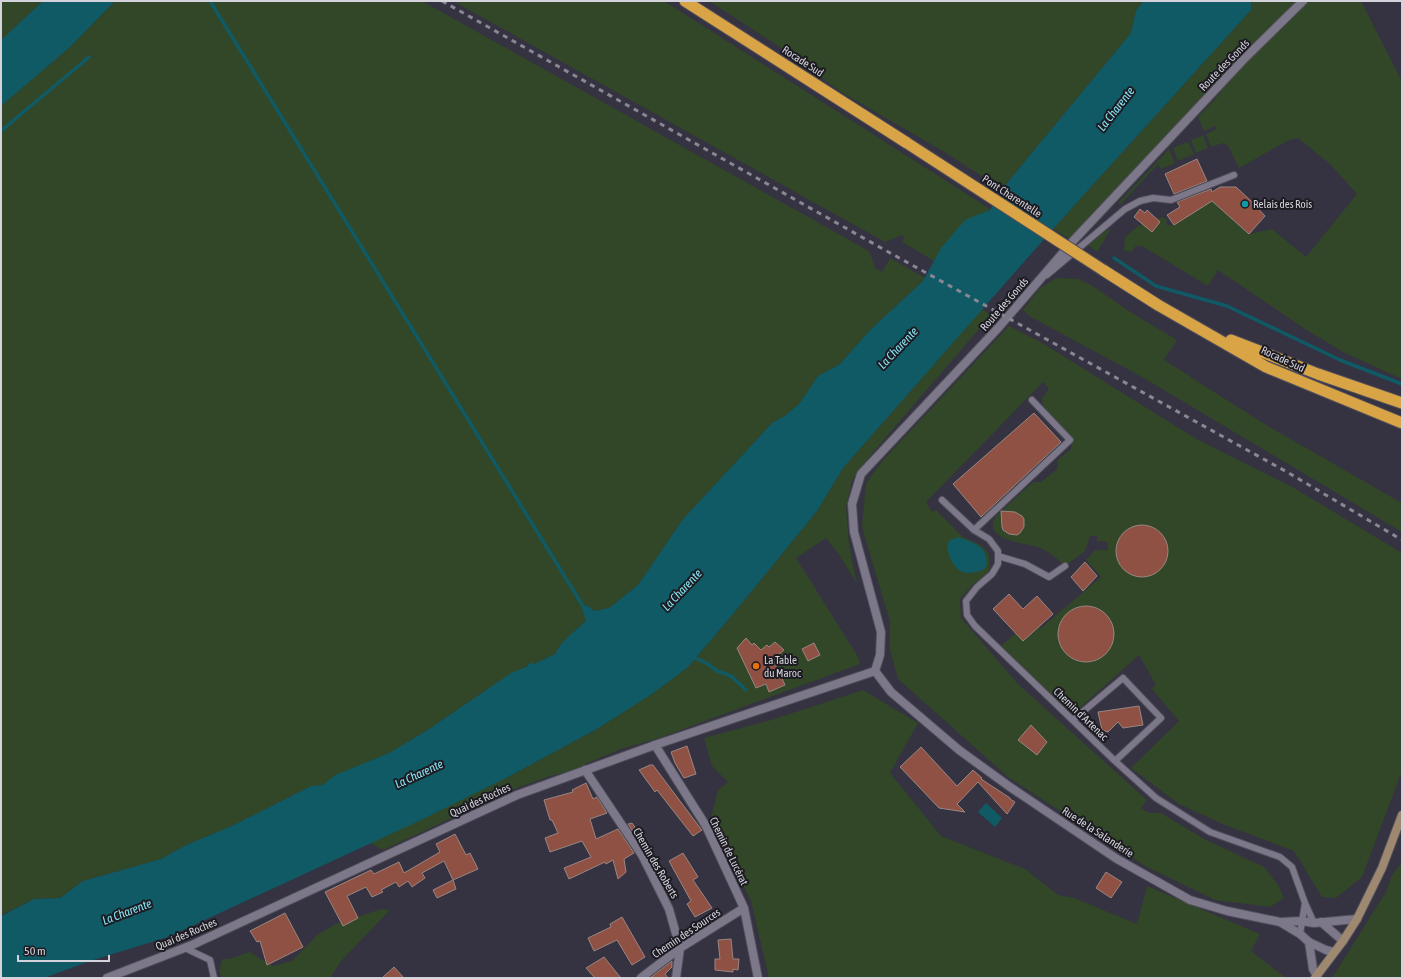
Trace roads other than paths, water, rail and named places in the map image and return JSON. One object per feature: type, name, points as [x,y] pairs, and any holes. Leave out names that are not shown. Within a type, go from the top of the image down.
[{"type":"highway","name":"Rocade Sud","points":[[685,1],[907,144]]},
{"type":"highway","name":"Pont Charentelle","points":[[907,144],[1104,270]]},
{"type":"highway","name":"Rocade Sud","points":[[1104,270],[1158,305],[1266,367],[1402,423]]},
{"type":"highway","name":"Rocade Sud","points":[[1158,305],[1226,338],[1287,363],[1402,402]]},
{"type":"main road","points":[[1316,977],[1343,941],[1357,919],[1382,868],[1402,815]]},
{"type":"street","name":"Route des Gonds","points":[[875,671],[880,654],[880,632],[854,532],[852,504],[861,474],[999,327],[1073,241],[1226,78],[1303,1]]},
{"type":"street","name":"Quai des Roches","points":[[107,978],[185,948],[517,794],[655,745],[875,671]]},
{"type":"street","name":"Rue de la Salanderie","points":[[875,671],[891,692],[959,750],[1010,787],[1117,859],[1190,900],[1227,911],[1280,922],[1300,934],[1309,942],[1334,952]]},
{"type":"street","name":"Chemin de Lucérat","points":[[655,745],[706,826],[744,908],[758,978]]},
{"type":"street","name":"Chemin des Roberts","points":[[585,770],[642,855],[670,909],[680,948],[676,978]]},
{"type":"street","name":"Chemin des Sources","points":[[641,978],[680,948],[744,908]]},
{"type":"street","points":[[1280,922],[1318,922],[1357,919]]},
{"type":"street","points":[[1318,922],[1343,941]]},
{"type":"street","points":[[1309,942],[1313,969],[1316,977]]},
{"type":"lane","points":[[1034,287],[1125,209],[1140,201],[1153,198],[1171,200],[1234,175]]},
{"type":"lane","points":[[974,530],[1070,440],[1032,400]]},
{"type":"lane","points":[[942,500],[974,530],[989,538],[998,551],[998,556],[1025,564],[1049,578],[1065,566]]},
{"type":"lane","name":"Chemin d'Artenac","points":[[998,556],[998,564],[992,574],[977,587],[966,601],[967,615],[975,626],[1115,761],[1156,798],[1210,832],[1280,857],[1292,867],[1305,903],[1318,922]]},
{"type":"lane","points":[[1073,720],[1124,678],[1161,718],[1115,761]]},
{"type":"lane","points":[[1300,934],[1305,903]]},
{"type":"lane","points":[[185,948],[210,960],[214,978]]},
{"type":"water","points":[[43,1],[115,1],[70,47],[1,106],[1,40]]},
{"type":"water","name":"La Charente","points":[[1144,1],[1251,1],[1251,10],[1053,229],[843,468],[817,511],[688,667],[652,694],[597,729],[508,777],[419,821],[168,937],[90,961],[44,978],[1,978],[1,916],[34,899],[60,898],[83,881],[161,859],[184,846],[236,824],[311,786],[323,785],[335,775],[389,753],[426,731],[511,673],[526,667],[531,662],[534,664],[555,654],[561,644],[586,621],[582,609],[587,605],[594,611],[609,608],[638,585],[683,519],[772,423],[786,415],[799,404],[818,376],[840,364],[871,329],[923,281],[941,248],[965,220],[990,210],[1002,189],[1131,33],[1136,10]]},
{"type":"water","points":[[958,537],[980,546],[986,555],[986,568],[971,573],[959,570],[955,566],[947,546],[949,541]]},
{"type":"water","points":[[986,803],[1002,818],[995,827],[978,812]]},
{"type":"waterway","points":[[210,1],[586,611]]},
{"type":"waterway","points":[[1,131],[89,57]]},
{"type":"waterway","points":[[1114,258],[1156,286],[1227,306],[1340,360],[1402,384]]},
{"type":"waterway","points":[[695,658],[708,664],[717,671],[731,676],[746,690]]},
{"type":"railway","points":[[442,1],[883,249],[1287,472],[1402,540]]},
{"type":"place","name":"Relais des Rois","points":[[1245,204]]},
{"type":"place","name":"La Table du Maroc","points":[[756,666]]}]
